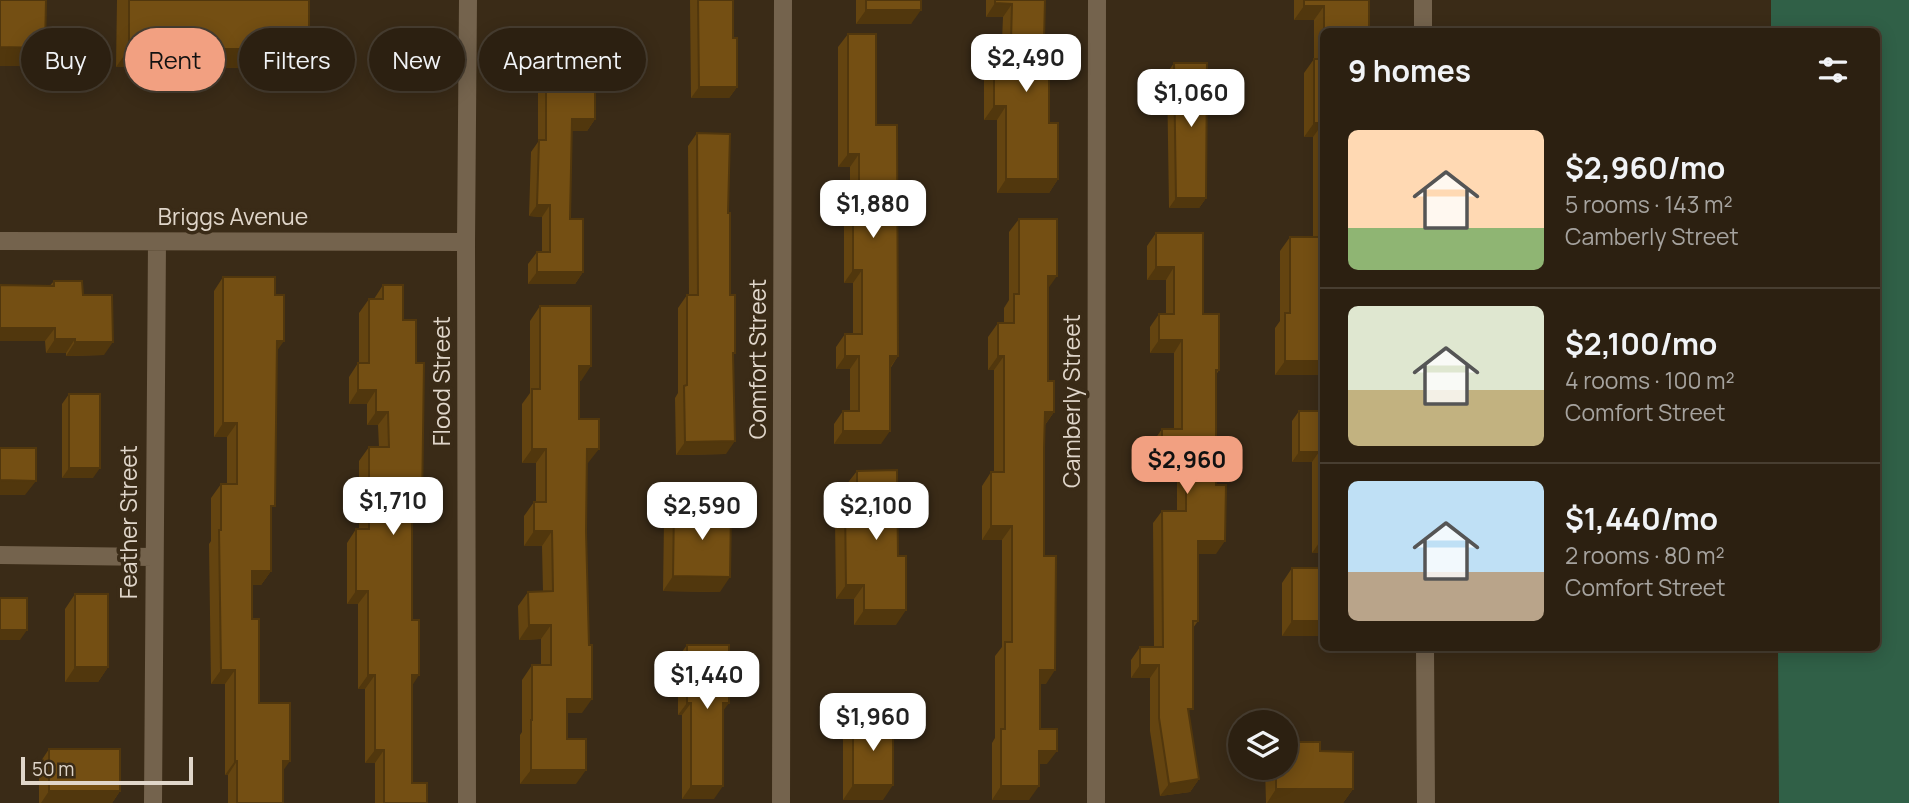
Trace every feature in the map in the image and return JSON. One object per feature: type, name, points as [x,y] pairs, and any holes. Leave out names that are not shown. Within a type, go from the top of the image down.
[{"type":"street","name":"Flood Street","points":[[467,803],[468,0]]},
{"type":"street","name":"Comfort Street","points":[[781,803],[783,0]]},
{"type":"street","name":"Camberly Street","points":[[1096,803],[1097,0]]},
{"type":"street","points":[[1423,0],[1423,28]]},
{"type":"street","name":"Briggs Avenue","points":[[0,241],[466,242]]},
{"type":"street","name":"Feather Street","points":[[153,803],[156,242]]},
{"type":"street","points":[[0,555],[153,557]]},
{"type":"street","points":[[1425,651],[1426,803]]},
{"type":"green space","points":[[1771,0],[1909,0],[1909,803],[1779,803],[1778,651],[1880,651],[1880,28],[1771,28]]},
{"type":"building","points":[[0,0],[46,0],[45,28],[21,28],[21,47],[0,47]]},
{"type":"building","points":[[129,0],[309,0],[309,28],[239,28],[239,49],[225,49],[225,28],[129,28]]},
{"type":"building","points":[[698,0],[733,0],[733,38],[737,38],[737,87],[699,87]]},
{"type":"building","points":[[866,0],[921,0],[921,10],[866,10]]},
{"type":"building","points":[[995,0],[1045,0],[1044,41],[1049,41],[1049,123],[1058,123],[1058,179],[1006,179],[1006,106],[994,106],[994,41],[1011,41],[1012,4],[995,3]]},
{"type":"building","points":[[1304,0],[1369,0],[1369,28],[1324,28],[1324,6],[1304,6]]},
{"type":"building","points":[[848,34],[876,34],[876,125],[897,125],[898,356],[890,356],[890,431],[843,431],[843,411],[859,411],[859,356],[845,356],[845,334],[862,334],[862,270],[853,270],[853,206],[859,206],[859,154],[848,154]]},
{"type":"building","points":[[1314,59],[1320,59],[1320,123],[1314,123]]},
{"type":"building","points":[[1174,63],[1207,63],[1206,198],[1176,198]]},
{"type":"building","points":[[546,91],[595,91],[595,119],[572,119],[570,219],[583,219],[583,272],[537,272],[537,252],[550,252],[550,205],[537,205],[539,140],[546,140]]},
{"type":"building","points":[[697,133],[730,134],[728,213],[730,295],[735,295],[735,441],[685,442],[687,295],[698,295]]},
{"type":"building","points":[[1019,219],[1057,219],[1057,276],[1048,276],[1048,381],[1054,381],[1054,412],[1045,412],[1044,449],[1044,556],[1056,556],[1055,670],[1040,670],[1040,729],[1057,729],[1057,751],[1039,751],[1039,786],[1001,786],[1001,729],[1005,729],[1005,642],[1012,642],[1012,526],[991,526],[991,472],[1004,472],[1004,356],[998,356],[998,323],[1014,323],[1014,294],[1019,294]]},
{"type":"building","points":[[1156,233],[1203,233],[1203,314],[1219,314],[1216,485],[1226,485],[1225,541],[1198,541],[1198,621],[1193,621],[1193,709],[1188,709],[1199,779],[1169,784],[1159,718],[1159,665],[1140,665],[1140,647],[1163,647],[1162,511],[1186,511],[1186,456],[1162,456],[1162,429],[1182,429],[1182,340],[1159,340],[1159,314],[1174,314],[1174,267],[1156,267]]},
{"type":"building","points":[[1290,237],[1320,237],[1320,361],[1285,361],[1285,313],[1290,313]]},
{"type":"building","points":[[223,277],[275,277],[275,295],[284,295],[284,341],[277,341],[275,506],[271,506],[271,571],[252,571],[252,619],[259,619],[259,703],[290,703],[290,761],[283,761],[283,803],[237,803],[235,670],[221,670],[221,484],[237,484],[237,423],[223,423]]},
{"type":"building","points":[[54,281],[82,281],[83,295],[112,295],[113,342],[55,339],[55,328],[0,328],[0,285],[54,286]]},
{"type":"building","points":[[383,285],[403,285],[403,320],[416,320],[416,363],[424,363],[422,505],[412,505],[412,620],[419,620],[419,675],[412,675],[412,783],[427,783],[427,803],[384,803],[384,750],[375,750],[375,675],[368,675],[368,591],[356,591],[356,529],[369,529],[369,447],[389,447],[388,412],[376,412],[376,390],[358,390],[358,363],[369,363],[369,299],[383,299]]},
{"type":"building","points":[[540,306],[591,306],[591,366],[579,366],[579,419],[599,419],[599,449],[587,449],[586,531],[592,699],[567,699],[567,739],[586,739],[586,770],[531,770],[532,665],[551,665],[551,625],[529,625],[528,592],[553,591],[552,531],[534,531],[534,502],[546,502],[546,449],[532,449],[532,389],[540,389]]},
{"type":"building","points":[[69,394],[100,394],[100,468],[69,468]]},
{"type":"building","points":[[1299,411],[1320,411],[1320,543],[1319,452],[1299,452]]},
{"type":"building","points":[[0,448],[36,448],[36,481],[0,480]]},
{"type":"building","points":[[897,470],[898,556],[906,556],[906,610],[864,610],[864,585],[846,585],[845,504],[857,504],[857,471]]},
{"type":"building","points":[[674,507],[731,508],[730,577],[673,576]]},
{"type":"building","points":[[1292,568],[1320,568],[1320,621],[1292,621]]},
{"type":"building","points":[[75,594],[108,594],[108,667],[75,667]]},
{"type":"building","points":[[0,598],[27,598],[27,630],[0,630]]},
{"type":"building","points":[[687,645],[729,645],[729,703],[723,703],[723,786],[691,786],[691,703],[687,703]]},
{"type":"building","points":[[853,720],[893,720],[893,785],[853,785]]},
{"type":"building","points":[[1298,742],[1320,742],[1320,751],[1353,752],[1353,789],[1276,789],[1276,780],[1298,780]]},
{"type":"building","points":[[49,749],[120,749],[120,791],[49,791]]}]
